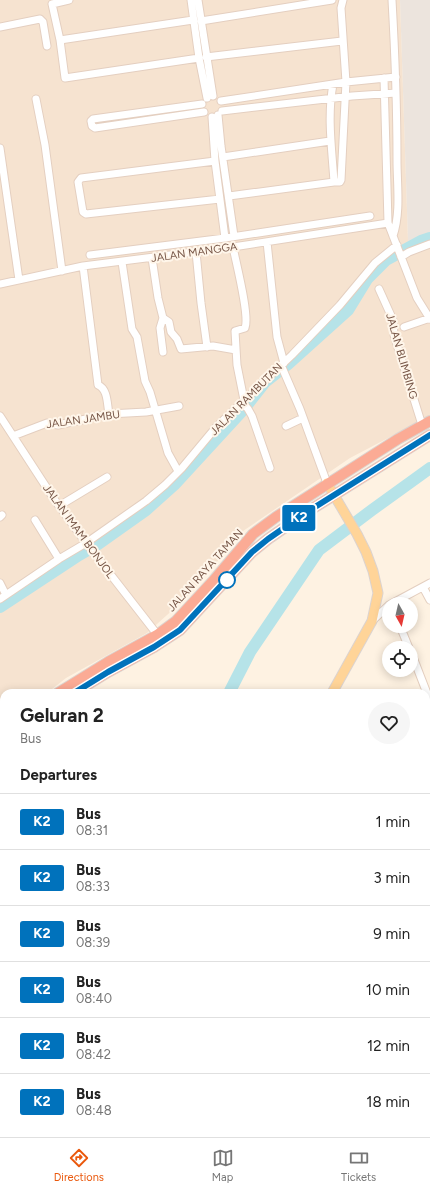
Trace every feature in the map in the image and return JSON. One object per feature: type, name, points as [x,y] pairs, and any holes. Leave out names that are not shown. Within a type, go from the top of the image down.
[{"type":"highway","name":"JALAN RAYA TAMAN","points":[[80,689],[160,638],[254,534],[276,517],[327,483],[426,423]]},
{"type":"highway","name":"JALAN RAYA TAMAN","points":[[65,689],[102,666],[180,630],[252,552],[268,539],[334,495],[430,435]]},
{"type":"main road","points":[[327,483],[357,534],[373,571],[378,593],[372,621],[334,689]]},
{"type":"street","points":[[69,0],[52,4],[60,40],[64,77],[66,78],[199,58]]},
{"type":"street","points":[[191,0],[199,58],[210,97]]},
{"type":"street","points":[[198,0],[210,97]]},
{"type":"street","points":[[201,20],[332,0]]},
{"type":"street","points":[[337,0],[341,8]]},
{"type":"street","points":[[229,196],[340,182],[346,82],[342,41],[341,8],[343,0]]},
{"type":"street","points":[[392,0],[401,201],[393,236]]},
{"type":"street","points":[[0,27],[40,19],[43,22],[47,46]]},
{"type":"street","points":[[60,40],[193,20]]},
{"type":"street","points":[[206,57],[342,41]]},
{"type":"street","points":[[204,112],[94,128],[91,122],[93,119],[202,104],[210,97],[217,97],[222,101],[346,82],[396,77]]},
{"type":"street","points":[[384,78],[386,94],[388,223],[417,298],[430,319],[404,328]]},
{"type":"street","points":[[333,84],[330,99],[330,141],[334,182]]},
{"type":"street","points":[[202,104],[204,112],[208,116],[344,97],[396,93]]},
{"type":"street","points":[[36,99],[45,145],[62,271]]},
{"type":"street","points":[[222,101],[223,104],[217,114],[215,161],[225,238]]},
{"type":"street","points":[[217,114],[234,236]]},
{"type":"street","points":[[223,157],[330,141]]},
{"type":"street","points":[[0,148],[19,280]]},
{"type":"street","points":[[215,161],[81,178],[78,182],[83,212],[86,214],[220,199]]},
{"type":"street","points":[[90,255],[225,238],[370,216]]},
{"type":"street","name":"JALAN MANGGA","points":[[0,284],[83,266],[233,247],[388,223]]},
{"type":"street","points":[[267,242],[277,337],[283,366],[327,483]]},
{"type":"street","name":"JALAN RAMBUTAN","points":[[3,597],[59,559],[88,545],[146,501],[178,471],[217,426],[245,404],[283,366],[340,306],[375,263],[399,252],[430,244]]},
{"type":"street","points":[[233,247],[246,313],[245,328],[235,331],[238,370],[245,404],[252,416],[270,468]]},
{"type":"street","points":[[196,252],[207,346]]},
{"type":"street","points":[[152,258],[158,298],[163,318],[160,328],[163,352]]},
{"type":"street","points":[[122,262],[132,329],[137,337],[145,381],[150,392],[168,453],[178,471]]},
{"type":"street","points":[[83,266],[98,385],[105,391],[109,414]]},
{"type":"street","name":"JALAN BLIMBING","points":[[379,289],[393,320],[394,335],[426,423]]},
{"type":"street","points":[[163,318],[169,322],[171,332],[177,339],[181,349],[207,346],[236,350]]},
{"type":"street","name":"JALAN JAMBU","points":[[13,436],[47,423],[58,425],[109,414],[127,414],[179,406]]},
{"type":"street","name":"JALAN IMAM BONJOL","points":[[0,416],[88,545],[160,638]]},
{"type":"street","points":[[286,426],[303,418]]},
{"type":"street","points":[[60,506],[107,477]]},
{"type":"street","points":[[35,520],[59,559]]},
{"type":"street","points":[[0,582],[3,597]]},
{"type":"street","points":[[404,597],[427,585],[430,600]]},
{"type":"street","points":[[378,593],[382,597]]},
{"type":"street","points":[[372,621],[382,612]]},
{"type":"street","points":[[418,670],[425,689]]},
{"type":"shaded area","points":[[0,0],[400,0],[408,240],[430,233],[430,416],[350,458],[243,531],[187,597],[147,633],[66,678],[52,689],[0,689]]},
{"type":"shaded area","points":[[400,0],[430,0],[430,233],[408,241]]},
{"type":"waterway","points":[[0,607],[98,544],[146,510],[175,484],[243,410],[265,382],[288,364],[348,310],[367,279],[386,260],[421,241],[430,238]]},
{"type":"waterway","points":[[231,689],[250,652],[319,550],[430,468]]},
{"type":"bus line","name":"K2","points":[[80,689],[154,647],[180,630],[252,552],[268,539],[307,512],[430,435]]}]
